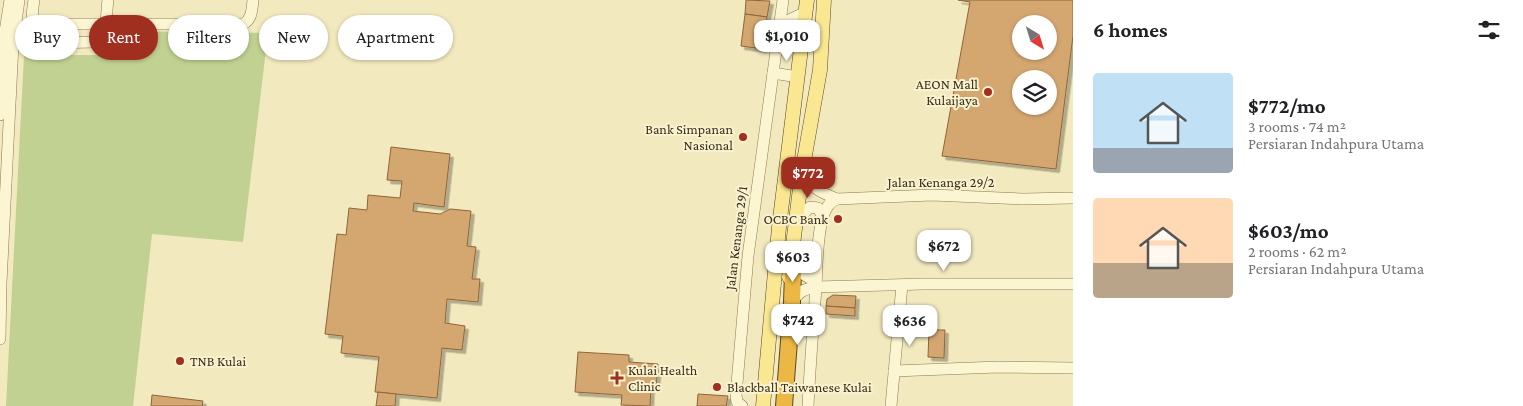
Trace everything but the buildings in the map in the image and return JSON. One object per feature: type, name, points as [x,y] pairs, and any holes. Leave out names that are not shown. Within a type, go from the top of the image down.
[{"type":"highway","points":[[784,406],[792,302],[793,273],[791,261]]},
{"type":"main road","points":[[778,406],[791,261],[802,172],[820,70],[824,0]]},
{"type":"main road","points":[[763,406],[772,285],[806,6]]},
{"type":"street","points":[[0,339],[10,0]]},
{"type":"street","points":[[0,115],[8,44],[19,0]]},
{"type":"street","points":[[34,0],[32,16],[36,24],[89,24]]},
{"type":"street","points":[[106,15],[108,0]]},
{"type":"street","points":[[158,24],[243,24],[250,18],[253,0]]},
{"type":"street","name":"Jalan Kenanga 29/1","points":[[742,406],[737,402],[736,395],[746,274],[783,0]]},
{"type":"street","points":[[781,24],[806,6]]},
{"type":"street","points":[[8,44],[89,42]]},
{"type":"street","points":[[772,73],[798,77]]},
{"type":"street","points":[[802,172],[813,187],[837,199]]},
{"type":"street","name":"Jalan Kenanga 29/2","points":[[837,199],[932,195],[1023,199],[1072,198]]},
{"type":"street","points":[[808,406],[816,283],[823,217],[828,206],[837,199]]},
{"type":"street","points":[[796,222],[810,207],[818,208],[823,217]]},
{"type":"street","points":[[791,261],[803,274],[816,283]]},
{"type":"street","points":[[792,302],[796,294],[816,283],[902,285],[1073,284]]},
{"type":"street","points":[[891,406],[902,285]]},
{"type":"street","points":[[894,371],[998,367],[1073,368]]},
{"type":"green space","points":[[158,32],[168,32],[168,60],[249,60],[249,33],[259,33],[259,60],[265,60],[243,242],[152,234],[133,406],[6,406],[24,60],[79,60],[79,55],[89,55],[89,60],[158,60]]},
{"type":"place","name":"AEON Mall Kulaijaya","points":[[988,92]]},
{"type":"place","name":"Bank Simpanan Nasional","points":[[743,137]]},
{"type":"place","name":"OCBC Bank","points":[[838,219]]},
{"type":"place","name":"TNB Kulai","points":[[180,361]]},
{"type":"place","name":"Kulai Health Clinic","points":[[617,378]]},
{"type":"place","name":"Blackball Taiwanese Kulai","points":[[717,387]]}]
